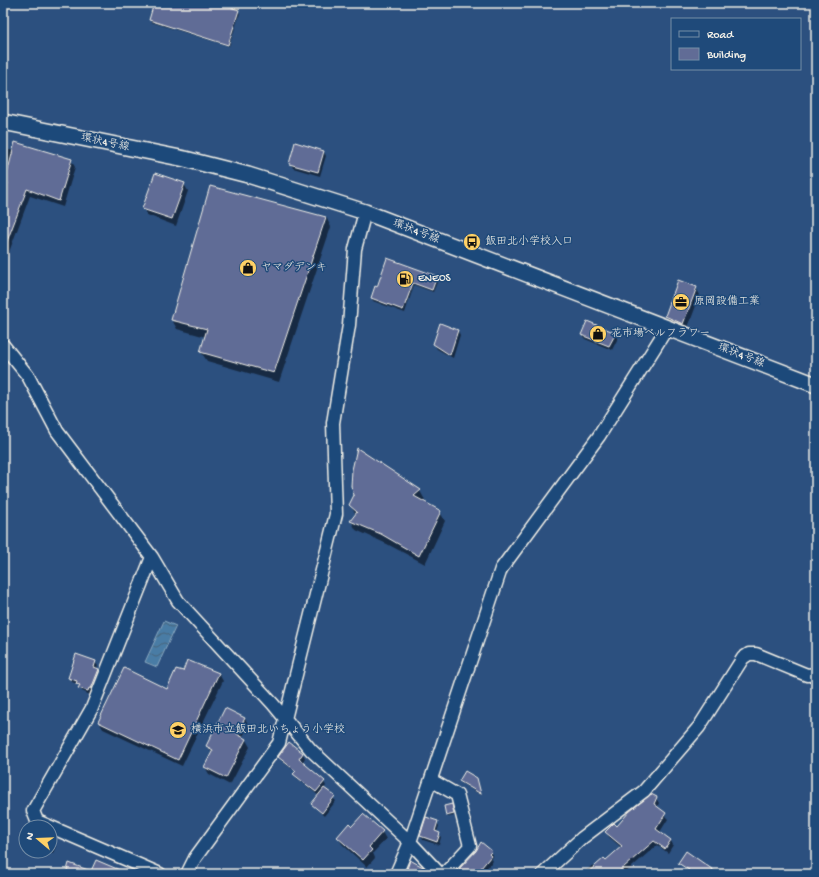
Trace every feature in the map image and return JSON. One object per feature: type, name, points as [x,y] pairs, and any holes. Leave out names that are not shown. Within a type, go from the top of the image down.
[{"type":"main road","name":"環状4号線","points":[[3,122],[185,159],[248,175],[365,212],[816,385]]},
{"type":"street","points":[[187,874],[195,858],[279,743],[336,514],[333,423],[349,325],[355,249],[365,212]]},
{"type":"street","points":[[396,874],[410,842],[502,569],[600,436],[667,328]]},
{"type":"street","points":[[3,345],[28,376],[58,431],[152,557],[178,601],[285,719],[311,750],[410,842],[440,874]]},
{"type":"street","points":[[152,557],[92,708],[33,811],[37,821],[160,874]]},
{"type":"street","points":[[543,874],[582,838],[644,791],[699,728],[743,658],[749,654],[756,654],[807,675],[816,674]]},
{"type":"street","points":[[431,780],[457,795],[470,846],[444,874]]},
{"type":"water","points":[[164,621],[176,626],[157,667],[145,662]]},
{"type":"building","points":[[154,3],[217,3],[239,10],[228,45],[149,20]]},
{"type":"building","points":[[15,142],[72,159],[59,201],[27,189],[4,249],[3,196],[8,183],[5,182]]},
{"type":"building","points":[[295,142],[324,151],[318,172],[289,164]]},
{"type":"building","points":[[155,173],[185,183],[172,219],[142,209]]},
{"type":"building","name":"ヤマダデンキ","points":[[210,186],[326,217],[274,373],[200,352],[207,329],[171,320]]},
{"type":"building","points":[[387,258],[437,276],[432,290],[413,283],[403,310],[371,298],[375,286],[377,287]]},
{"type":"building","name":"原岡設備工業","points":[[678,280],[697,287],[683,324],[665,316]]},
{"type":"building","name":"花市場ベルフラワー","points":[[587,321],[616,333],[609,346],[581,335]]},
{"type":"building","points":[[440,323],[458,330],[450,355],[433,344]]},
{"type":"building","points":[[357,448],[421,490],[414,496],[441,511],[419,556],[381,534],[350,521],[357,512],[349,505],[354,495],[351,486],[352,470]]},
{"type":"building","points":[[76,654],[96,661],[94,667],[99,669],[91,689],[89,688],[88,691],[78,688],[80,685],[76,684],[77,681],[68,678]]},
{"type":"building","points":[[187,660],[219,673],[178,760],[98,722],[124,668],[167,689],[176,669],[183,671]]},
{"type":"building","points":[[225,708],[245,718],[237,734],[246,739],[226,778],[204,767],[213,750],[206,746]]},
{"type":"building","points":[[289,742],[303,753],[299,759],[325,781],[316,792],[293,774],[296,771],[278,757]]},
{"type":"building","points":[[465,771],[477,778],[481,794],[459,781]]},
{"type":"building","points":[[324,788],[335,796],[322,813],[311,804]]},
{"type":"building","points":[[651,794],[657,797],[654,804],[666,813],[656,829],[671,840],[665,849],[654,841],[616,874],[586,874],[604,858],[606,860],[622,846],[605,832],[614,823],[617,826],[629,812]]},
{"type":"building","points":[[452,804],[454,814],[446,816],[444,806]]},
{"type":"building","points":[[363,814],[383,831],[369,847],[372,850],[363,860],[337,837],[349,823],[352,826]]},
{"type":"building","points":[[426,817],[438,821],[435,831],[440,833],[437,842],[420,836]]},
{"type":"building","points":[[481,842],[492,851],[489,854],[491,856],[476,874],[465,874],[459,869],[476,851]]},
{"type":"building","points":[[686,851],[719,874],[685,874],[689,870],[678,863]]},
{"type":"building","points":[[96,860],[129,874],[66,874],[69,863],[91,871]]},
{"type":"building","points":[[410,860],[423,867],[420,874],[406,872]]},
{"type":"place","name":"飯田北小学校入口","points":[[472,242]]},
{"type":"place","name":"ヤマダデンキ","points":[[248,268]]},
{"type":"place","name":"ENEOS","points":[[405,279]]},
{"type":"place","name":"原岡設備工業","points":[[681,302]]},
{"type":"place","name":"花市場ベルフラワー","points":[[598,334]]},
{"type":"place","name":"横浜市立飯田北いちょう小学校","points":[[178,730]]}]
